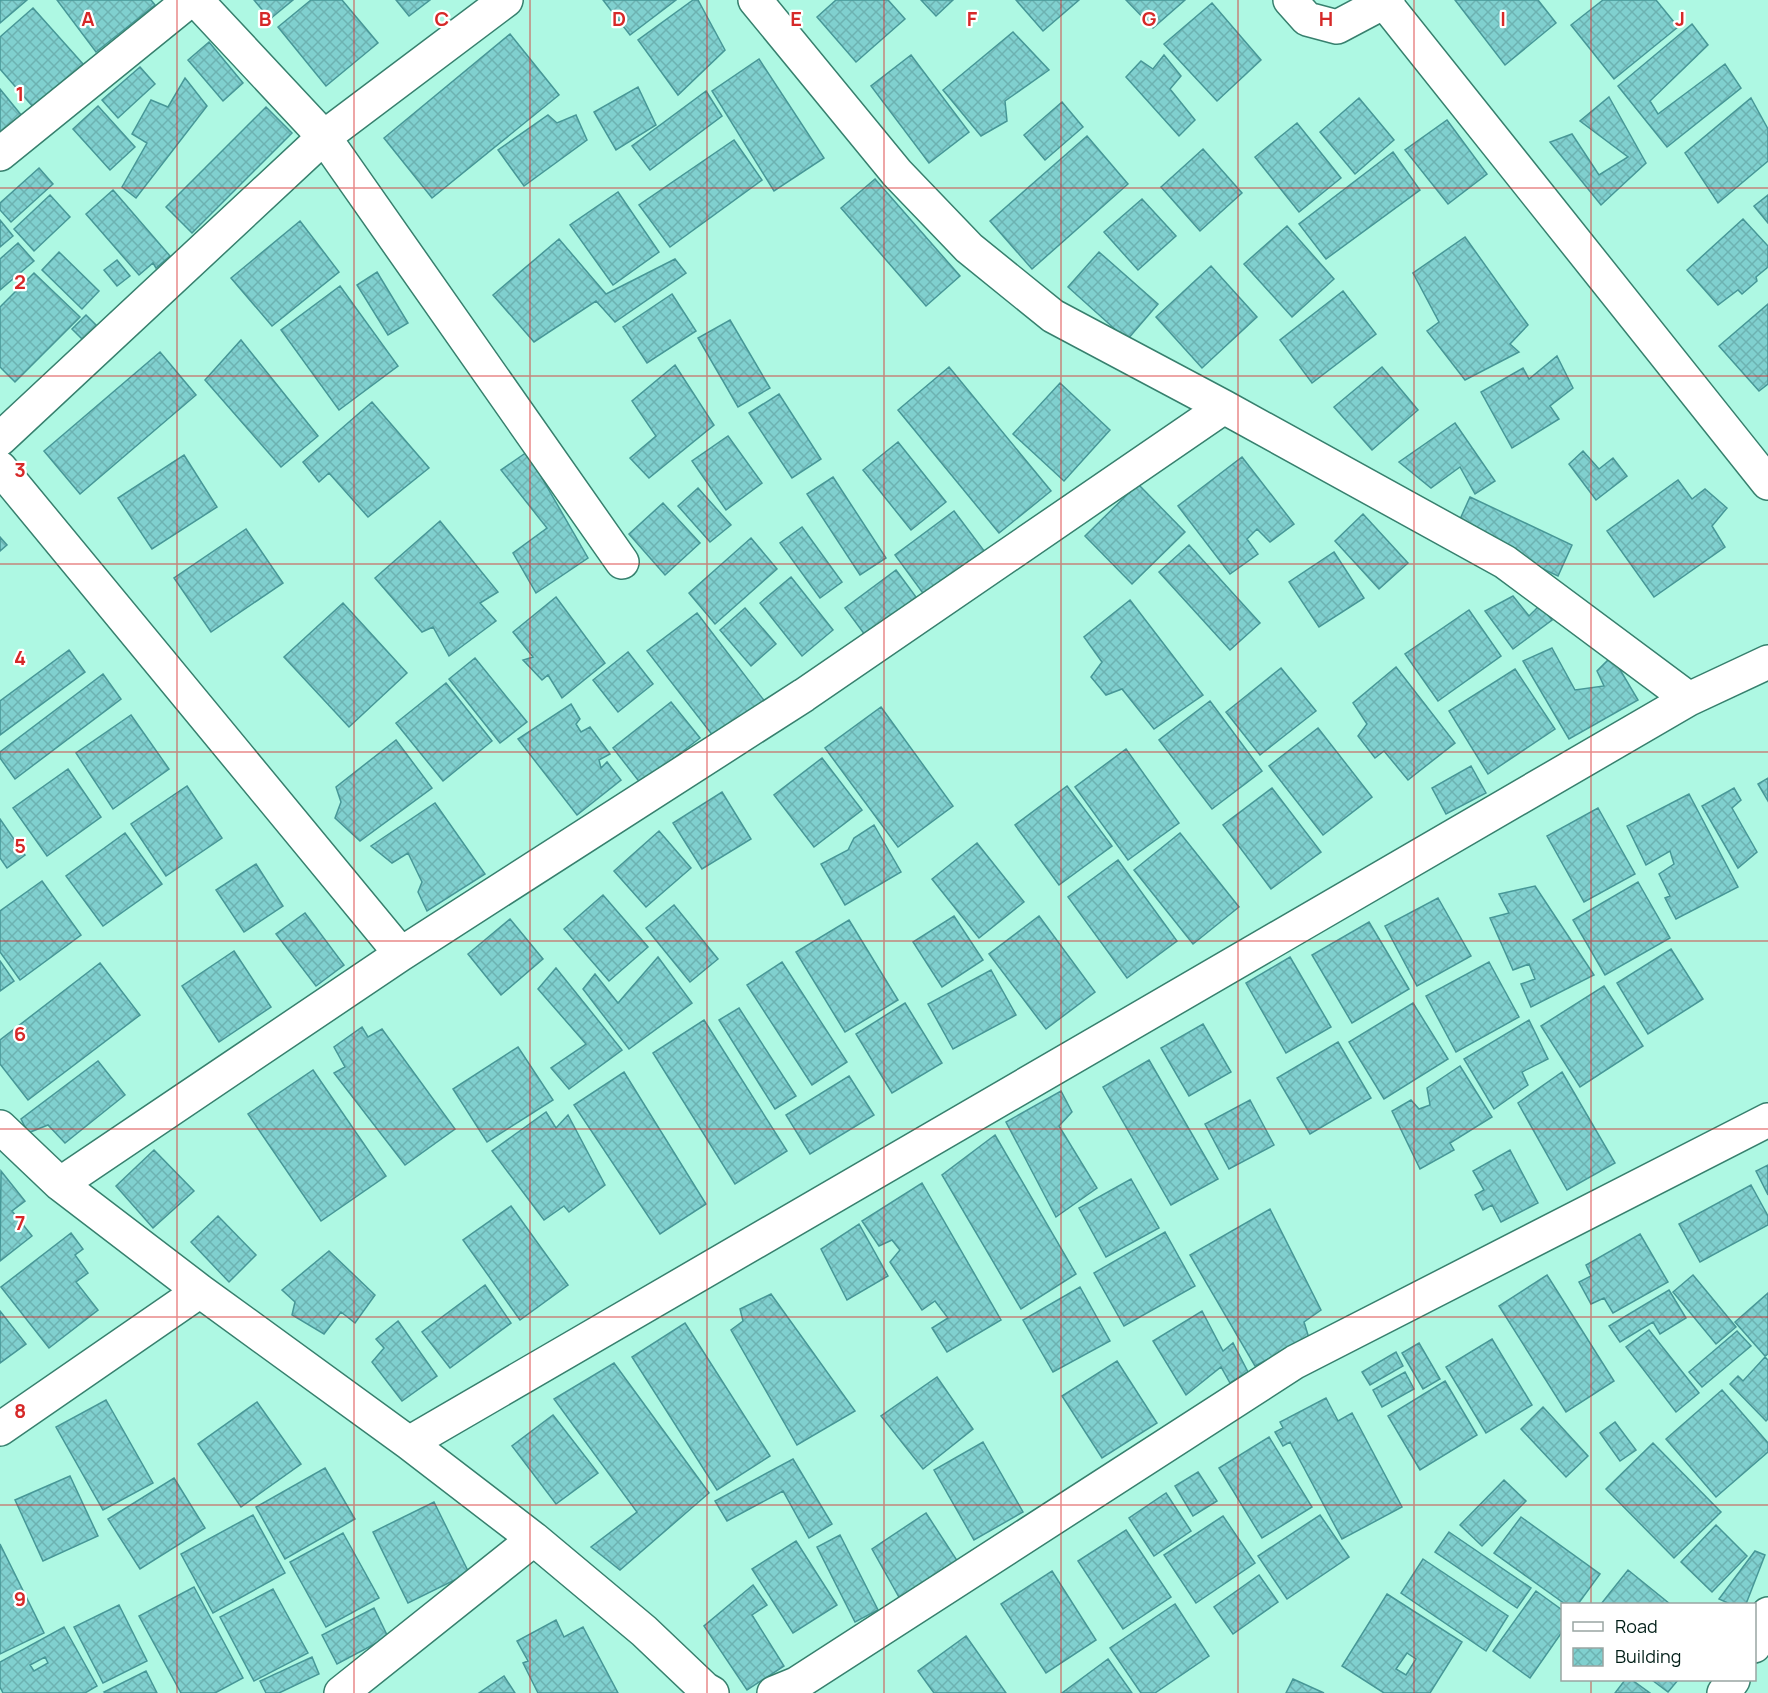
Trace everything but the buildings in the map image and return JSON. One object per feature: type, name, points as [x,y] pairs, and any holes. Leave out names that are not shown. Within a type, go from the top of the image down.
[{"type":"street","points":[[0,154],[190,0]]},
{"type":"street","points":[[196,0],[324,137],[622,562]]},
{"type":"street","points":[[0,439],[324,137],[506,0]]},
{"type":"street","points":[[755,0],[897,173],[969,248],[1053,316],[1224,407],[1505,562],[1689,699]]},
{"type":"street","points":[[1290,0],[1307,20],[1337,27],[1386,1],[1768,483]]},
{"type":"street","points":[[60,1184],[401,954],[804,695],[1224,407]]},
{"type":"street","points":[[0,468],[401,954]]},
{"type":"street","points":[[409,1443],[1689,699],[1768,662]]},
{"type":"street","points":[[774,1693],[796,1684],[1295,1362],[1768,1120]]},
{"type":"street","points":[[0,1127],[60,1184],[200,1291],[409,1443],[534,1539],[644,1631],[712,1693]]},
{"type":"street","points":[[0,1429],[200,1291]]},
{"type":"street","points":[[341,1693],[534,1539]]},
{"type":"street","points":[[1756,1644],[1768,1614]]}]
